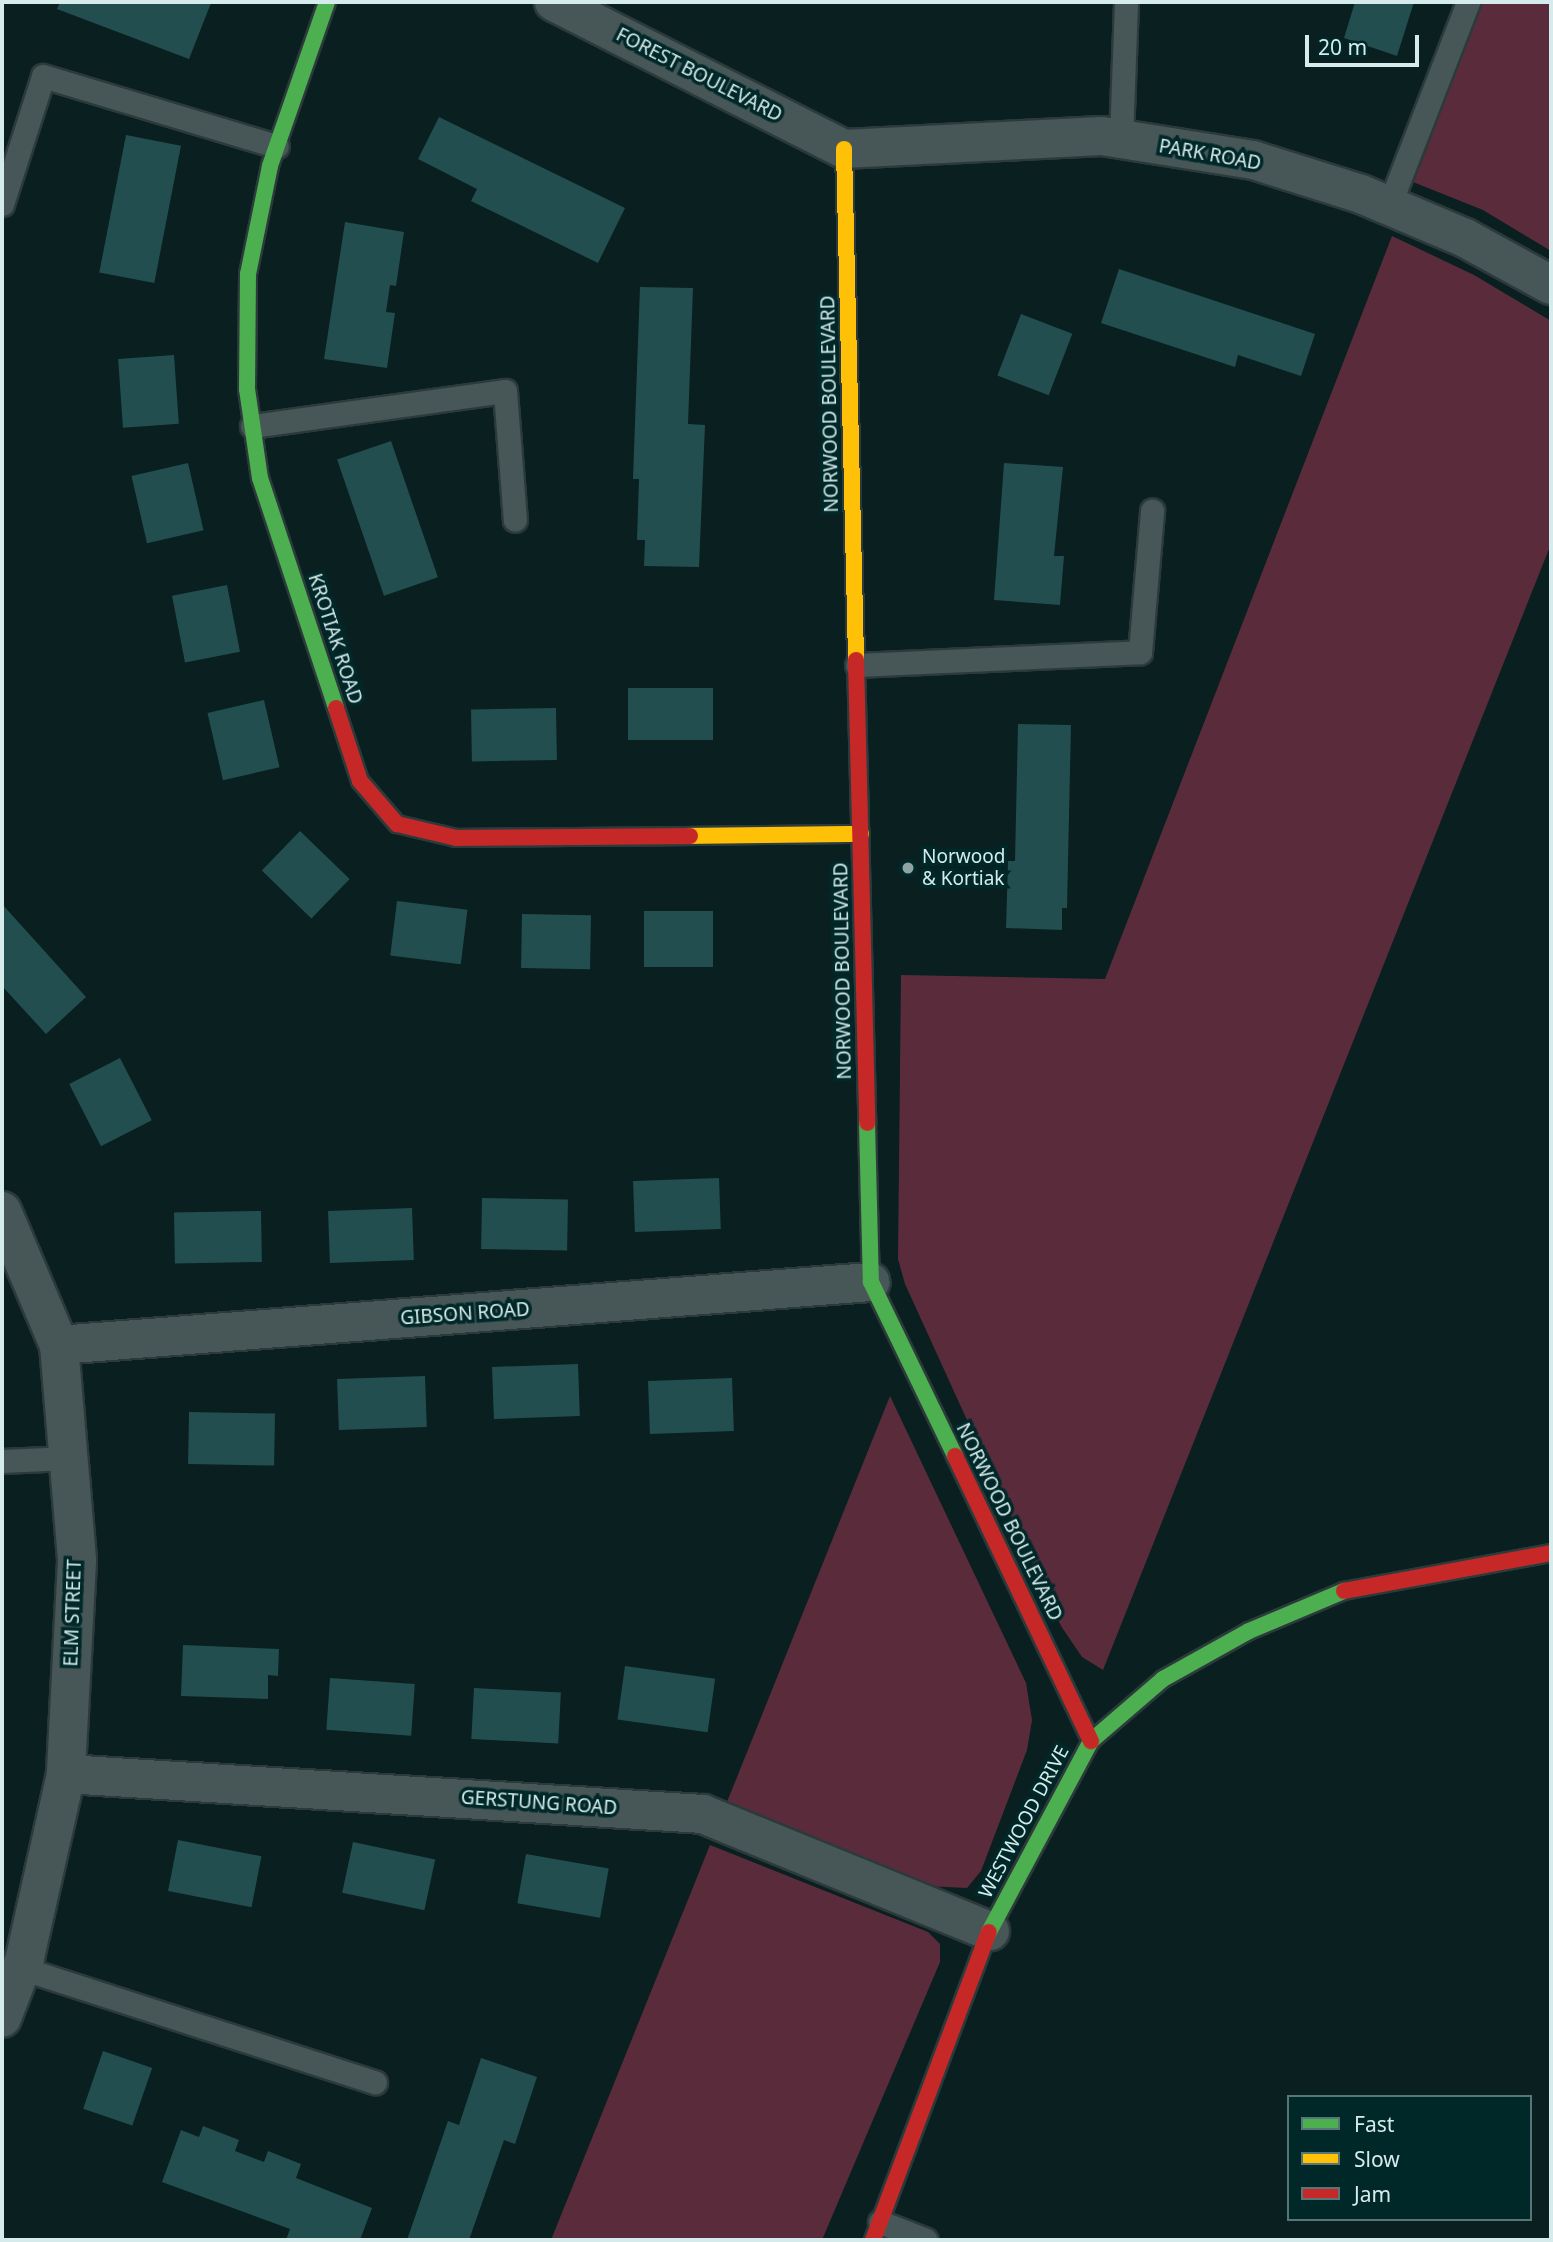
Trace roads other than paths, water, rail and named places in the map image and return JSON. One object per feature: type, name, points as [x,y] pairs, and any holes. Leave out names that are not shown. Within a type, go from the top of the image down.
[{"type":"street","name":"KROTIAK ROAD","points":[[327,2],[277,146],[248,274],[247,389],[260,478],[360,780],[397,824],[456,838],[861,834]]},
{"type":"street","name":"FOREST BOULEVARD","points":[[554,2],[844,149]]},
{"type":"street","name":"PARK ROAD","points":[[844,149],[1102,136],[1253,160],[1389,206],[1465,238],[1551,285]]},
{"type":"street","name":"NORWOOD BOULEVARD","points":[[844,149],[871,1282],[1091,1741]]},
{"type":"street","name":"ELM STREET","points":[[2,1211],[59,1345],[77,1561],[66,1774],[8,1997]]},
{"type":"street","name":"GIBSON ROAD","points":[[59,1345],[871,1282]]},
{"type":"street","name":"WESTWOOD DRIVE","points":[[876,2231],[990,1931],[1091,1741],[1163,1679],[1249,1631],[1346,1590],[1551,1553]]},
{"type":"street","name":"GERSTUNG ROAD","points":[[66,1774],[703,1814],[990,1931]]},
{"type":"lane","points":[[1121,139],[1126,2]]},
{"type":"lane","points":[[1389,206],[1468,2]]},
{"type":"lane","points":[[2,204],[43,76],[277,146]]},
{"type":"lane","points":[[252,426],[505,391],[515,520]]},
{"type":"lane","points":[[857,666],[1140,652],[1152,511]]},
{"type":"lane","points":[[2,1461],[68,1458]]},
{"type":"lane","points":[[8,1997],[375,2082]]},
{"type":"lane","points":[[876,2231],[926,2240]]},
{"type":"place","name":"Norwood & Kortiak","points":[[908,868]]}]
